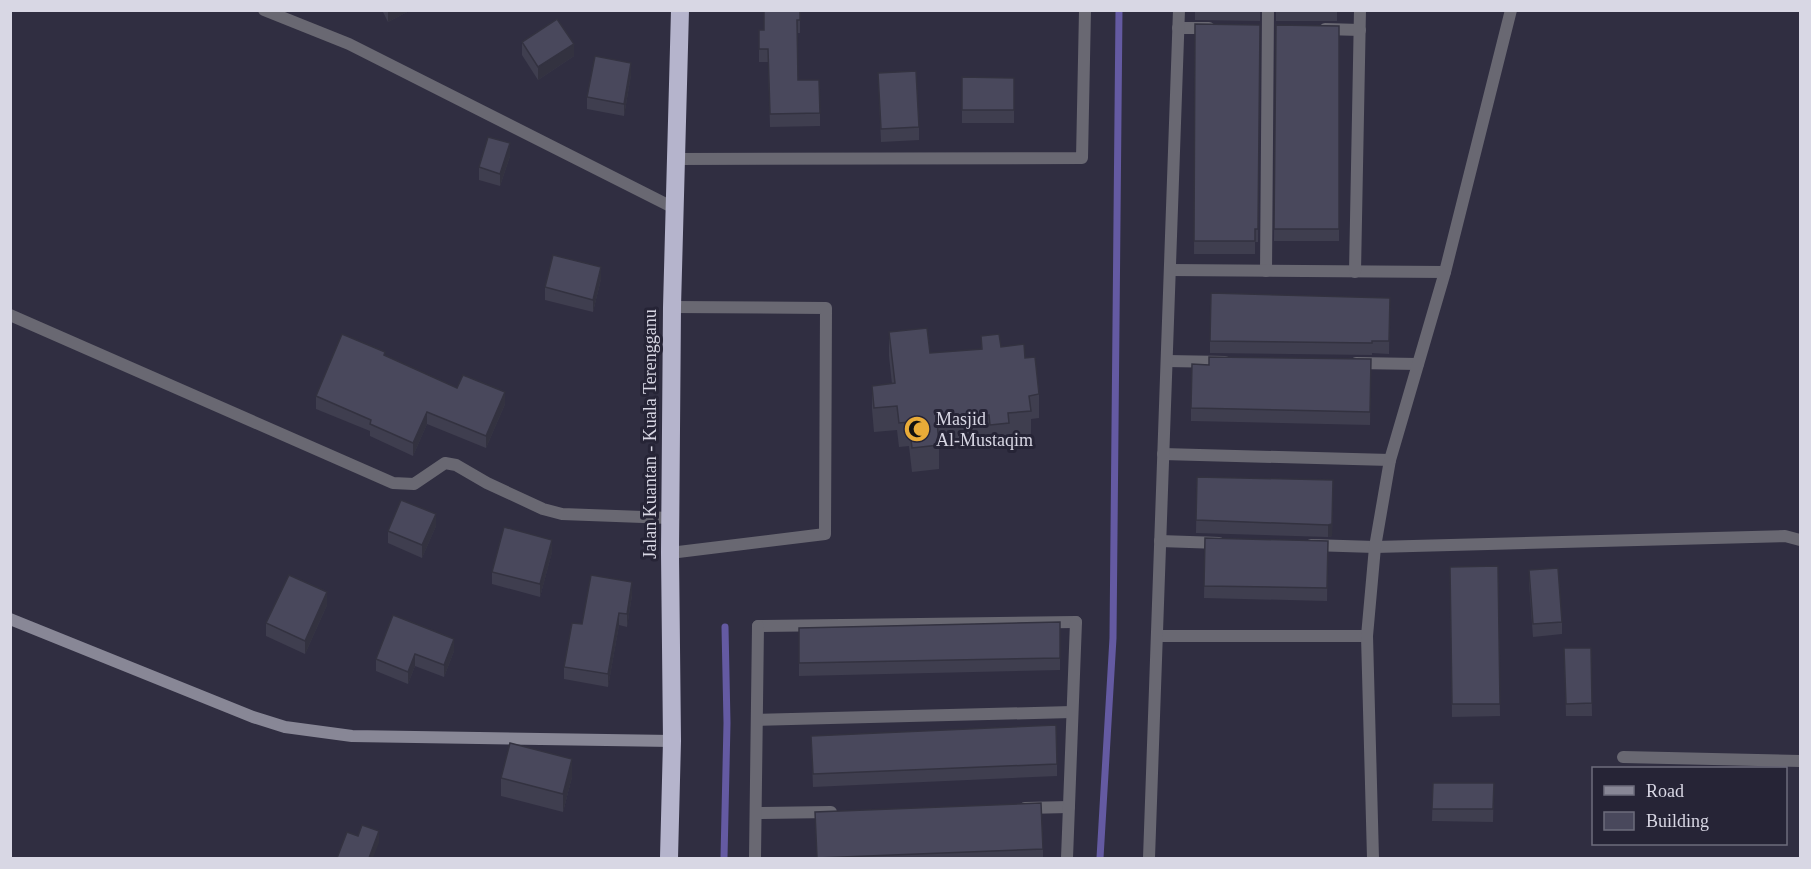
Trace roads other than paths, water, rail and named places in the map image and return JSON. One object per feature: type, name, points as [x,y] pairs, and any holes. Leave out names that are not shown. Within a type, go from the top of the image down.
[{"type":"highway","name":"Jalan Kuantan - Kuala Terengganu","points":[[669,858],[672,741],[670,518],[672,307],[680,10]]},
{"type":"street","points":[[264,10],[349,44],[674,208]]},
{"type":"street","points":[[676,159],[1082,158],[1085,10]]},
{"type":"street","points":[[1149,858],[1179,10]]},
{"type":"street","points":[[1266,271],[1268,10]]},
{"type":"street","points":[[1355,272],[1360,10]]},
{"type":"street","points":[[1373,858],[1367,636],[1375,547],[1390,460],[1445,272],[1511,10]]},
{"type":"street","points":[[1178,28],[1223,28]]},
{"type":"street","points":[[1314,29],[1360,30]]},
{"type":"street","points":[[1170,270],[1445,272]]},
{"type":"street","points":[[670,553],[825,534],[826,308],[672,307]]},
{"type":"street","points":[[10,315],[393,483],[414,484],[445,463],[456,465],[487,483],[543,509],[562,514],[670,518]]},
{"type":"street","points":[[1167,361],[1238,362]]},
{"type":"street","points":[[1346,363],[1418,364]]},
{"type":"street","points":[[1163,454],[1390,460]]},
{"type":"street","points":[[1304,545],[1375,547],[1785,536],[1800,540]]},
{"type":"street","points":[[1160,541],[1232,543]]},
{"type":"street","points":[[10,619],[253,717],[285,727],[360,736],[672,741]]},
{"type":"street","points":[[755,858],[758,626],[1076,622],[1067,858]]},
{"type":"street","points":[[1157,636],[1367,636]]},
{"type":"street","points":[[757,720],[1072,712]]},
{"type":"street","points":[[1623,757],[1800,761]]},
{"type":"street","points":[[1011,808],[1069,807]]},
{"type":"street","points":[[756,813],[848,811]]},
{"type":"waterway","points":[[1100,858],[1113,638],[1119,10]]},
{"type":"waterway","points":[[724,858],[727,723],[725,627]]},
{"type":"place","name":"Masjid Al-Mustaqim","points":[[917,429]]}]
